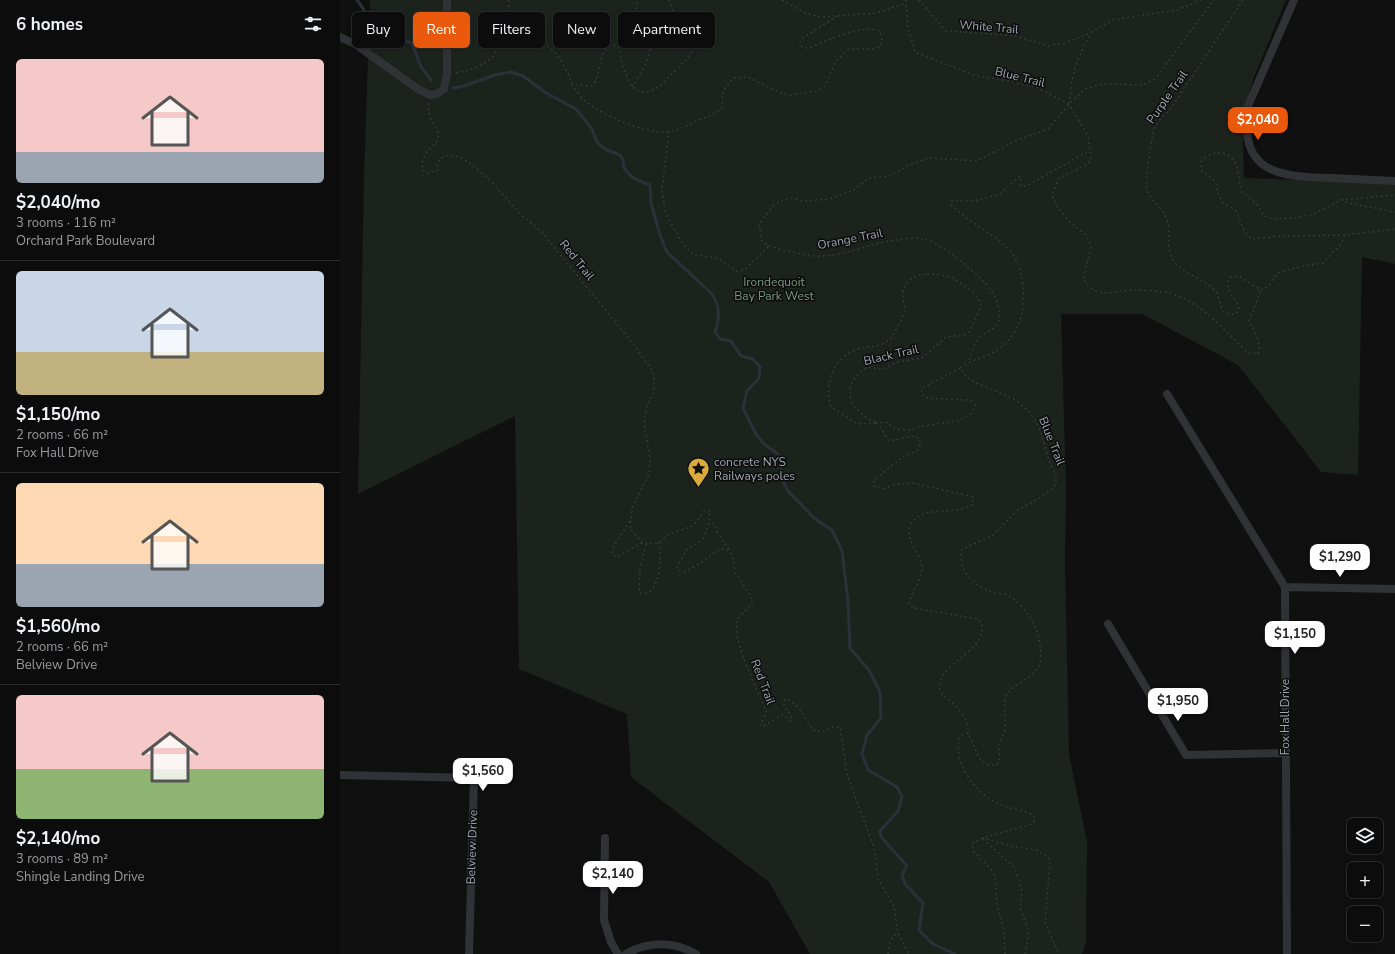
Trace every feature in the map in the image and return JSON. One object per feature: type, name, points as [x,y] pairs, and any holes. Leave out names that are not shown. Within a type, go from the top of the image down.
[{"type":"street","points":[[340,37],[355,44],[418,89],[430,95],[437,94],[444,88],[447,74],[447,0]]},
{"type":"street","points":[[1294,0],[1248,106],[1246,138],[1252,152],[1261,162],[1272,170],[1286,175],[1302,178],[1395,181]]},
{"type":"street","points":[[1167,394],[1285,587],[1395,589]]},
{"type":"street","name":"Fox Hall Drive","points":[[1285,587],[1288,954]]},
{"type":"street","points":[[1108,624],[1186,756],[1286,754]]},
{"type":"street","name":"Belview Drive","points":[[340,775],[474,778],[469,954]]},
{"type":"street","points":[[605,838],[604,920],[611,942],[618,954]]},
{"type":"street","points":[[626,954],[637,948],[665,944],[677,946],[696,954]]},
{"type":"path","points":[[509,0],[510,12]]},
{"type":"path","points":[[632,87],[646,63],[649,49],[648,38],[641,29],[637,19],[637,0]]},
{"type":"path","points":[[572,84],[591,86],[596,81],[602,55],[609,46],[615,45],[619,47],[627,80],[632,87],[638,91],[646,93],[653,91],[686,60],[695,47],[694,40],[676,17],[669,0]]},
{"type":"path","points":[[782,0],[803,12],[819,17],[876,13],[905,4],[906,0]]},
{"type":"path","name":"White Trail","points":[[919,0],[939,25],[950,32],[978,32],[1012,35],[1049,46],[1075,40],[1093,32],[1112,20],[1177,10],[1201,0]]},
{"type":"path","name":"Purple Trail","points":[[1069,104],[1084,89],[1102,84],[1143,85],[1156,78],[1214,0]]},
{"type":"path","name":"Purple Trail","points":[[1243,0],[1170,111],[1160,119],[1154,130],[1146,175],[1146,189],[1166,217],[1169,231],[1168,252],[1176,264],[1189,275],[1203,282],[1216,293],[1223,312],[1236,314],[1239,308],[1235,299],[1229,293],[1227,283],[1231,277],[1240,277],[1261,290]]},
{"type":"path","name":"Blue Trail","points":[[905,4],[908,28],[915,52],[976,76],[1011,81],[1038,88],[1069,104]]},
{"type":"path","points":[[545,44],[552,49],[565,66],[572,84],[584,99],[606,114],[624,122],[648,129],[669,131],[679,129],[716,114],[722,108],[723,91],[733,78],[748,77],[783,94],[808,94],[824,87],[833,72],[835,62],[849,49],[872,49],[879,47],[882,43],[880,31],[873,29],[862,29],[811,47],[806,48],[801,46],[800,41],[802,37],[815,32],[838,16]]},
{"type":"path","name":"White Trail","points":[[1069,104],[1070,87],[1078,55],[1093,32]]},
{"type":"path","points":[[447,74],[471,70],[486,63],[495,55],[496,48]]},
{"type":"path","name":"Red Trail","points":[[430,95],[428,114],[439,135],[438,141],[425,152],[422,158],[422,169],[426,173],[437,171],[438,162],[441,158],[449,155],[459,157],[491,181],[521,215],[541,231],[634,345],[652,370],[654,375],[654,392],[647,405],[644,423],[650,458],[649,474],[632,508],[631,519],[618,538],[612,553],[614,556],[619,556],[642,542]]},
{"type":"path","points":[[669,131],[662,189],[669,220],[683,244],[694,255],[718,258],[736,271],[744,270],[769,246],[762,241],[759,224],[773,206],[783,200],[793,198],[803,201],[829,199],[854,190],[869,178],[890,176],[909,165],[928,158],[977,161],[1015,141],[1048,129],[1069,104],[1088,136],[1091,160],[1085,166],[1059,178],[1052,195],[1056,205],[1068,220],[1087,236],[1091,247],[1083,279],[1089,288],[1103,294],[1134,290],[1169,293],[1200,308],[1248,353],[1258,354],[1260,348],[1258,336],[1249,321],[1261,290],[1269,286],[1277,273],[1298,266],[1323,264],[1340,244],[1344,236]]},
{"type":"path","points":[[1005,954],[1004,933],[997,904],[995,877],[992,869],[973,851],[972,844],[982,838],[1029,825],[1034,822],[1034,816],[1026,811],[993,802],[981,792],[964,771],[958,742],[960,736],[968,733],[969,725],[965,717],[942,694],[939,680],[942,675],[963,658],[980,640],[982,625],[978,619],[914,608],[909,604],[911,593],[918,583],[922,569],[919,557],[909,535],[910,526],[917,516],[926,513],[966,508],[973,504],[973,497],[913,483],[893,485],[883,489],[874,486],[874,480],[882,472],[904,456],[917,451],[920,445],[920,439],[913,436],[889,441],[877,423],[886,422],[895,428],[910,430],[918,427],[958,421],[972,413],[974,405],[970,400],[927,398],[923,396],[921,389],[960,368],[969,361],[1002,347],[1012,336],[1021,321],[1024,282],[1019,263],[995,236],[971,222],[951,205],[950,202],[953,200],[975,201],[1000,194],[1020,176],[1021,186],[1026,186],[1089,151]]},
{"type":"path","points":[[1395,195],[1341,200],[1314,214],[1296,218],[1273,219],[1263,214],[1257,204],[1242,192],[1238,184],[1237,168],[1231,158],[1227,155],[1212,153],[1207,155],[1201,162],[1202,172],[1213,177],[1222,202],[1234,209],[1246,235],[1252,239],[1283,236],[1344,236],[1395,229]]},
{"type":"path","points":[[1341,200],[1395,212]]},
{"type":"path","name":"Orange Trail","points":[[769,246],[776,249],[823,256],[872,244],[910,238],[924,239],[946,250],[990,287],[999,311],[999,322],[993,329],[980,337],[974,345],[969,361]]},
{"type":"path","name":"Black Trail","points":[[927,274],[940,274],[953,278],[974,292],[981,306],[970,331],[964,335],[946,337],[922,358],[897,362],[883,369],[867,367],[855,376],[851,383],[849,396],[852,406],[870,420],[877,423],[858,424],[831,407],[827,395],[830,377],[839,363],[849,353],[860,349],[880,346],[892,337],[905,308],[903,299],[904,287],[907,281],[927,274]]},
{"type":"path","name":"Blue Trail","points":[[960,368],[964,374],[974,382],[1016,400],[1030,412],[1039,426],[1049,461],[1057,478],[1054,487],[1043,496],[1018,510],[992,536],[962,549],[960,557],[963,570],[973,582],[992,592],[1008,595],[1030,618],[1035,629],[1040,651],[1040,664],[1007,695],[1004,732],[999,744],[1001,759],[997,764],[989,764],[981,761],[968,733]]},
{"type":"path","points":[[631,519],[630,529],[642,542],[646,544],[660,543],[668,534],[693,526],[705,510],[708,509],[710,511],[710,519],[704,537],[687,549],[678,564],[678,570],[684,572],[720,549],[725,549],[731,553]]},
{"type":"path","points":[[710,519],[731,553]]},
{"type":"path","points":[[646,544],[639,578],[639,592],[642,594],[647,592],[658,577],[661,559],[660,543]]},
{"type":"path","name":"Red Trail","points":[[731,553],[736,574],[753,600],[752,605],[743,613],[737,622],[738,635],[746,664],[766,710],[766,714],[760,725],[768,725],[782,715],[791,721],[792,718],[783,703],[786,699],[793,702],[801,709],[813,730],[822,732],[833,727],[840,727],[847,774],[874,848],[878,879],[894,907],[898,932]]},
{"type":"path","points":[[982,838],[1015,868],[1022,892],[1020,907],[1029,932],[1025,954]]},
{"type":"path","points":[[982,838],[1014,847],[1036,850],[1047,856],[1050,863],[1045,922],[1059,954]]},
{"type":"path","points":[[888,954],[890,942],[893,936],[898,932],[909,954]]},
{"type":"green space","name":"Irondequoit Bay Park West","points":[[370,0],[1286,0],[1254,77],[1242,117],[1244,178],[1395,184],[1395,264],[1362,257],[1358,475],[1321,472],[1238,365],[1142,314],[1061,314],[1066,491],[1065,563],[1069,754],[1087,842],[1086,942],[1082,954],[810,954],[769,882],[631,777],[627,714],[519,669],[515,416],[358,494],[364,177],[368,48],[405,48],[405,12],[370,12]]},
{"type":"waterway","points":[[357,0],[380,33],[412,43],[421,67],[431,80]]},
{"type":"waterway","points":[[453,88],[464,86],[495,75],[511,72],[523,76],[546,93],[576,109],[592,129],[597,142],[605,149],[620,155],[623,160],[624,168],[635,179],[650,185],[651,203],[660,235],[667,252],[712,294],[717,303],[718,322],[715,332],[720,339],[731,341],[741,356],[753,359],[760,367],[759,378],[747,391],[743,408],[756,434],[764,444],[778,454],[781,464],[781,477],[788,491],[815,519],[832,530],[842,551],[848,601],[850,648],[869,670],[880,692],[881,718],[867,735],[862,754],[868,770],[897,787],[902,797],[898,811],[880,831],[881,837],[907,866],[902,875],[905,884],[923,903],[919,930],[933,944],[955,954]]},
{"type":"place","name":"concrete NYS Railways poles","points":[[698,488]]}]
